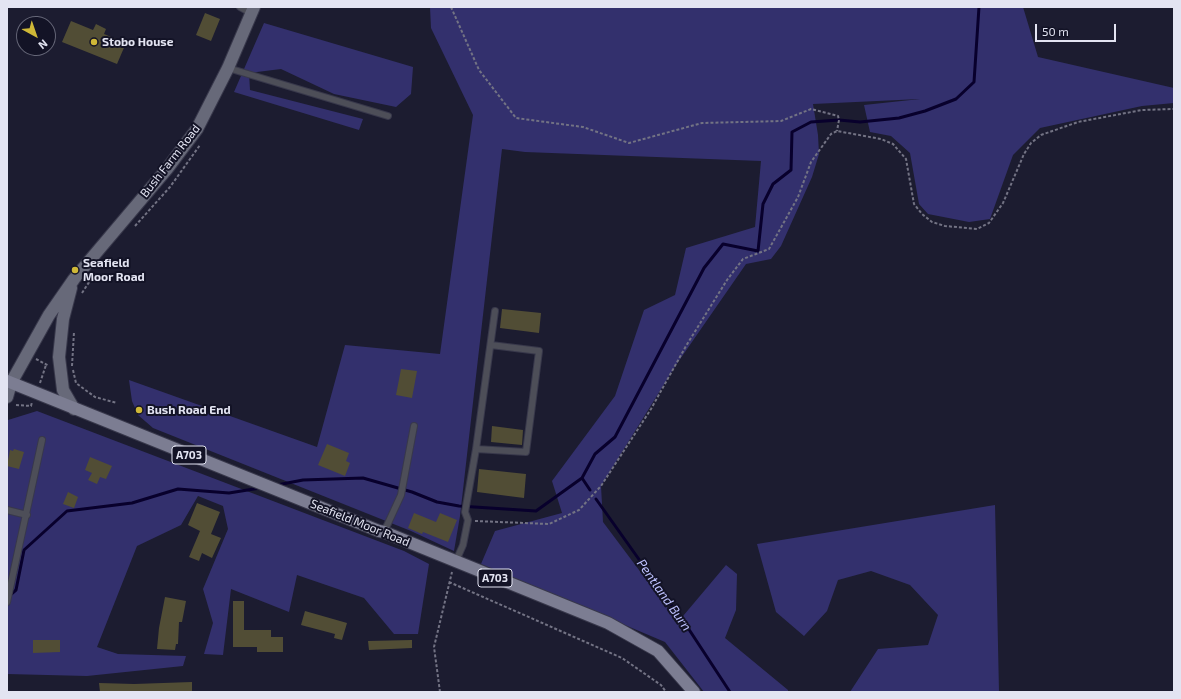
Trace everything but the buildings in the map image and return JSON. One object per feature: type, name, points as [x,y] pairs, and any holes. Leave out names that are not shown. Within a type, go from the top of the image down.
[{"type":"main road","name":"Seafield Moor Road","points":[[9,382],[384,532],[608,624],[658,651],[694,692]]},
{"type":"street","name":"Bush Farm Road","points":[[10,401],[9,382],[49,315],[74,279],[167,169],[197,129],[228,68],[253,10]]},
{"type":"street","name":"Bush Farm Road","points":[[74,279],[63,319],[59,357],[63,390],[74,409]]},
{"type":"lane","points":[[240,7],[253,10]]},
{"type":"lane","points":[[228,68],[388,116]]},
{"type":"lane","points":[[456,562],[463,545],[468,520],[465,506],[476,449],[495,311]]},
{"type":"lane","points":[[476,449],[526,452],[539,351],[491,345]]},
{"type":"lane","points":[[384,532],[400,495],[414,426]]},
{"type":"lane","points":[[7,602],[42,440]]},
{"type":"lane","points":[[7,510],[27,515]]},
{"type":"path","points":[[451,7],[479,70],[516,118],[583,127],[629,142],[702,123],[781,121],[811,109],[838,116],[839,120],[837,131]]},
{"type":"path","points":[[468,520],[549,524],[579,510],[601,486],[647,416],[686,346],[727,280],[743,259],[769,250],[798,197],[811,162],[831,134],[837,131],[882,139],[893,144],[906,159],[914,204],[922,214],[932,222],[945,226],[977,228],[989,223],[1003,203],[1024,154],[1031,143],[1041,135],[1078,122],[1142,110],[1174,109]]},
{"type":"path","points":[[134,227],[170,187],[201,144]]},
{"type":"path","points":[[82,295],[84,288],[96,272]]},
{"type":"path","points":[[74,327],[72,368],[76,383],[95,397],[117,403]]},
{"type":"path","points":[[10,401],[31,406],[46,365]]},
{"type":"path","points":[[440,692],[434,647],[448,582],[456,562]]},
{"type":"path","points":[[448,582],[622,658],[661,685],[666,692]]},
{"type":"shaded area","points":[[430,7],[1023,7],[1038,57],[1174,88],[1174,103],[1142,106],[1040,128],[1013,155],[990,219],[969,222],[928,214],[919,204],[910,153],[891,136],[870,132],[864,105],[920,99],[813,104],[818,135],[819,154],[812,177],[781,246],[771,259],[746,264],[676,365],[601,486],[603,522],[678,622],[726,565],[737,574],[736,610],[725,638],[788,690],[788,692],[704,692],[665,642],[481,564],[495,531],[562,513],[552,481],[615,396],[644,310],[675,295],[686,248],[755,227],[761,161],[525,152],[502,149],[460,516],[454,551],[411,531],[153,428],[138,415],[132,401],[129,380],[317,447],[345,345],[440,354],[473,115],[431,28]]},
{"type":"shaded area","points":[[264,23],[413,67],[411,94],[396,107],[334,94],[281,69],[249,73],[250,90],[363,119],[359,130],[234,92]]},
{"type":"shaded area","points":[[37,411],[404,551],[429,564],[418,634],[394,634],[364,598],[297,575],[289,612],[231,589],[223,655],[204,654],[213,623],[203,589],[228,529],[223,506],[198,496],[181,525],[137,546],[97,647],[118,654],[186,656],[183,666],[87,676],[7,674],[7,423],[8,420]]},
{"type":"shaded area","points":[[995,505],[999,692],[850,692],[878,649],[928,645],[938,615],[910,585],[871,571],[838,580],[827,611],[804,636],[776,612],[757,544]]},
{"type":"waterway","points":[[277,485],[303,480],[363,478],[412,492],[437,502],[459,506],[536,511],[582,478],[595,454],[615,437],[704,268],[723,244],[758,251],[763,204],[773,184],[791,170],[792,132],[811,122],[839,120],[860,122],[899,118],[925,111],[956,99],[974,82],[979,7]]},
{"type":"waterway","name":"Pentland Burn","points":[[582,478],[590,490]]},
{"type":"waterway","points":[[9,596],[16,590],[24,550],[67,511],[132,503],[178,489],[229,493],[260,488]]},
{"type":"waterway","name":"Pentland Burn","points":[[596,499],[690,631],[730,692]]},
{"type":"place","name":"Stobo House","points":[[94,42]]},
{"type":"place","name":"Seafield Moor Road","points":[[75,270]]},
{"type":"place","name":"Bush Road End","points":[[139,410]]}]
